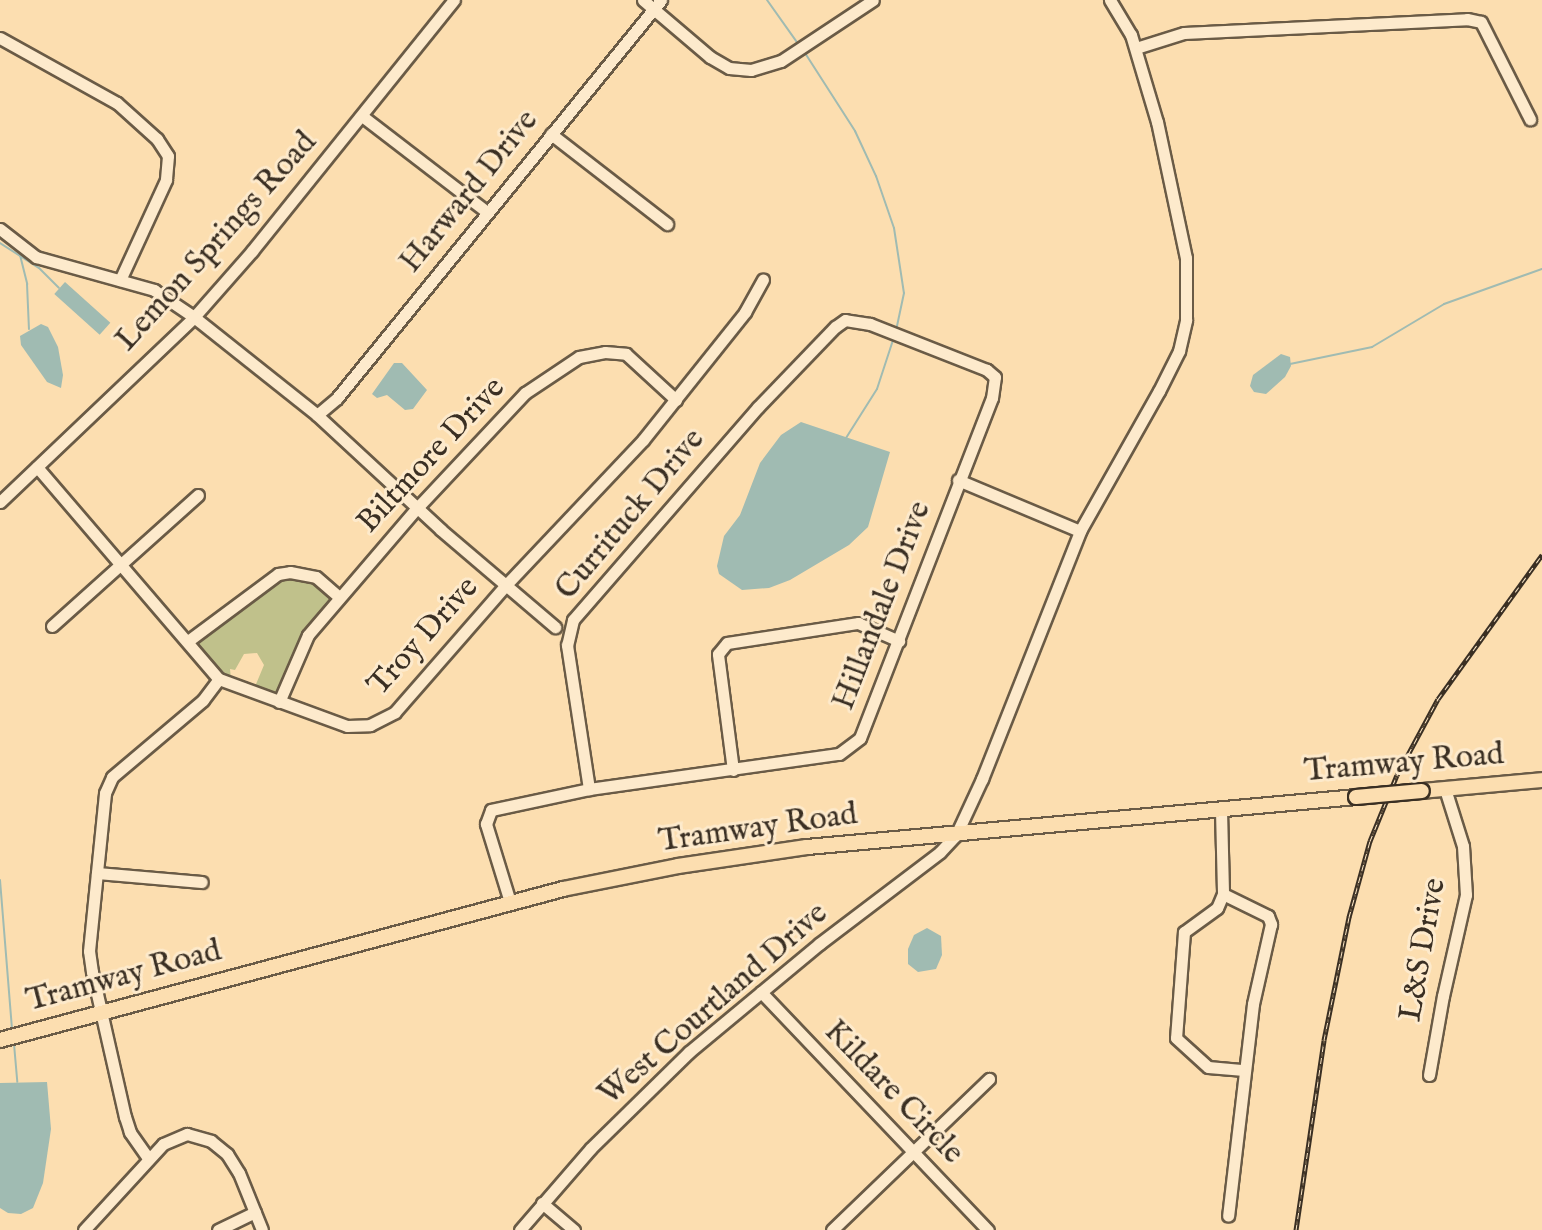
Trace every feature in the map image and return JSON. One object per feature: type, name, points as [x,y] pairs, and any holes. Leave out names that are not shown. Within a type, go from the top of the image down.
[{"type":"main road","name":"Tramway Road","points":[[0,1040],[510,902],[678,866],[807,847],[1542,780]]},
{"type":"street","name":"Lemon Springs Road","points":[[0,502],[194,317],[362,116],[454,0]]},
{"type":"street","points":[[643,0],[658,4],[710,57],[729,68],[751,70],[781,61],[873,0]]},
{"type":"street","points":[[956,835],[994,750],[1080,531],[1159,391],[1179,351],[1186,320],[1186,258],[1157,122],[1136,48],[1110,0]]},
{"type":"street","name":"Harward Drive","points":[[317,415],[337,398],[658,4]]},
{"type":"street","points":[[1136,48],[1184,33],[1241,28],[1467,19],[1481,22],[1530,119]]},
{"type":"street","points":[[0,38],[117,103],[157,139],[168,156],[166,180],[120,280]]},
{"type":"street","points":[[362,116],[487,212]]},
{"type":"street","points":[[551,134],[667,224]]},
{"type":"street","points":[[0,229],[36,257],[154,290],[194,317],[317,415],[504,587],[555,627]]},
{"type":"street","name":"Troy Drive","points":[[37,467],[219,679],[347,726],[384,720],[676,400],[745,312],[763,280]]},
{"type":"street","name":"Hillandale Drive","points":[[510,902],[486,824],[491,810],[589,789],[839,754],[860,738],[992,398],[995,377],[987,370],[870,324],[845,320]]},
{"type":"street","name":"Currituck Drive","points":[[589,789],[567,645],[573,620],[758,407],[845,320]]},
{"type":"street","name":"Biltmore Drive","points":[[279,702],[300,647],[339,597],[525,393],[579,357],[605,352],[626,354],[676,400]]},
{"type":"street","points":[[958,480],[1080,531]]},
{"type":"street","points":[[52,626],[198,495]]},
{"type":"street","points":[[188,641],[278,574],[290,572],[316,577],[339,597]]},
{"type":"street","points":[[733,770],[718,654],[727,643],[858,623],[899,641]]},
{"type":"street","points":[[148,1158],[130,1132],[89,951],[105,793],[112,777],[203,700],[219,679]]},
{"type":"street","name":"L&S Drive","points":[[1429,1075],[1466,895],[1463,846],[1445,789]]},
{"type":"street","points":[[1221,810],[1223,894],[1217,908],[1184,932],[1175,1019],[1176,1038],[1208,1067],[1244,1070]]},
{"type":"street","name":"West Courtland Drive","points":[[520,1230],[625,1112],[761,992],[940,852],[956,835]]},
{"type":"street","points":[[97,873],[202,882]]},
{"type":"street","points":[[1223,894],[1268,916],[1271,924],[1253,1004],[1244,1070],[1240,1136],[1228,1216]]},
{"type":"street","name":"Kildare Circle","points":[[761,992],[988,1230]]},
{"type":"street","points":[[832,1230],[989,1079]]},
{"type":"street","points":[[84,1230],[163,1144],[187,1134],[211,1141],[227,1154],[239,1173],[262,1230]]},
{"type":"street","points":[[542,1203],[574,1230]]},
{"type":"street","points":[[218,1230],[255,1212]]},
{"type":"green space","points":[[291,576],[315,581],[334,597],[297,646],[276,698],[254,689],[264,665],[257,653],[244,654],[235,670],[230,669],[231,679],[222,675],[194,641],[279,578]]},
{"type":"water","points":[[65,282],[110,323],[100,335],[54,294]]},
{"type":"water","points":[[41,324],[48,327],[58,347],[63,375],[61,388],[47,382],[21,345],[20,336]]},
{"type":"water","points":[[1281,354],[1290,357],[1291,366],[1285,377],[1266,394],[1254,392],[1250,386],[1253,375]]},
{"type":"water","points":[[394,363],[402,363],[427,390],[413,409],[405,410],[387,395],[377,398],[372,394]]},
{"type":"water","points":[[801,422],[890,452],[868,527],[849,545],[790,580],[769,588],[742,590],[719,574],[717,566],[724,536],[740,515],[760,463],[781,435]]},
{"type":"water","points":[[927,928],[941,936],[942,955],[936,969],[918,972],[908,964],[908,949],[914,935]]},
{"type":"water","points":[[47,1082],[51,1129],[43,1183],[33,1208],[21,1214],[8,1213],[0,1208],[0,1083]]},
{"type":"waterway","points":[[767,0],[799,45]]},
{"type":"waterway","points":[[805,53],[855,131],[876,176],[894,228],[904,293],[896,330]]},
{"type":"waterway","points":[[0,243],[39,268],[59,288]]},
{"type":"waterway","points":[[20,255],[27,284],[29,329]]},
{"type":"waterway","points":[[1290,364],[1372,347],[1444,304],[1542,269]]},
{"type":"waterway","points":[[846,438],[877,389],[894,337]]},
{"type":"waterway","points":[[0,880],[12,1030]]},
{"type":"waterway","points":[[14,1044],[17,1082]]},
{"type":"railway","points":[[1296,1230],[1324,1040],[1349,917],[1370,841],[1397,775],[1438,699],[1542,555]]}]
